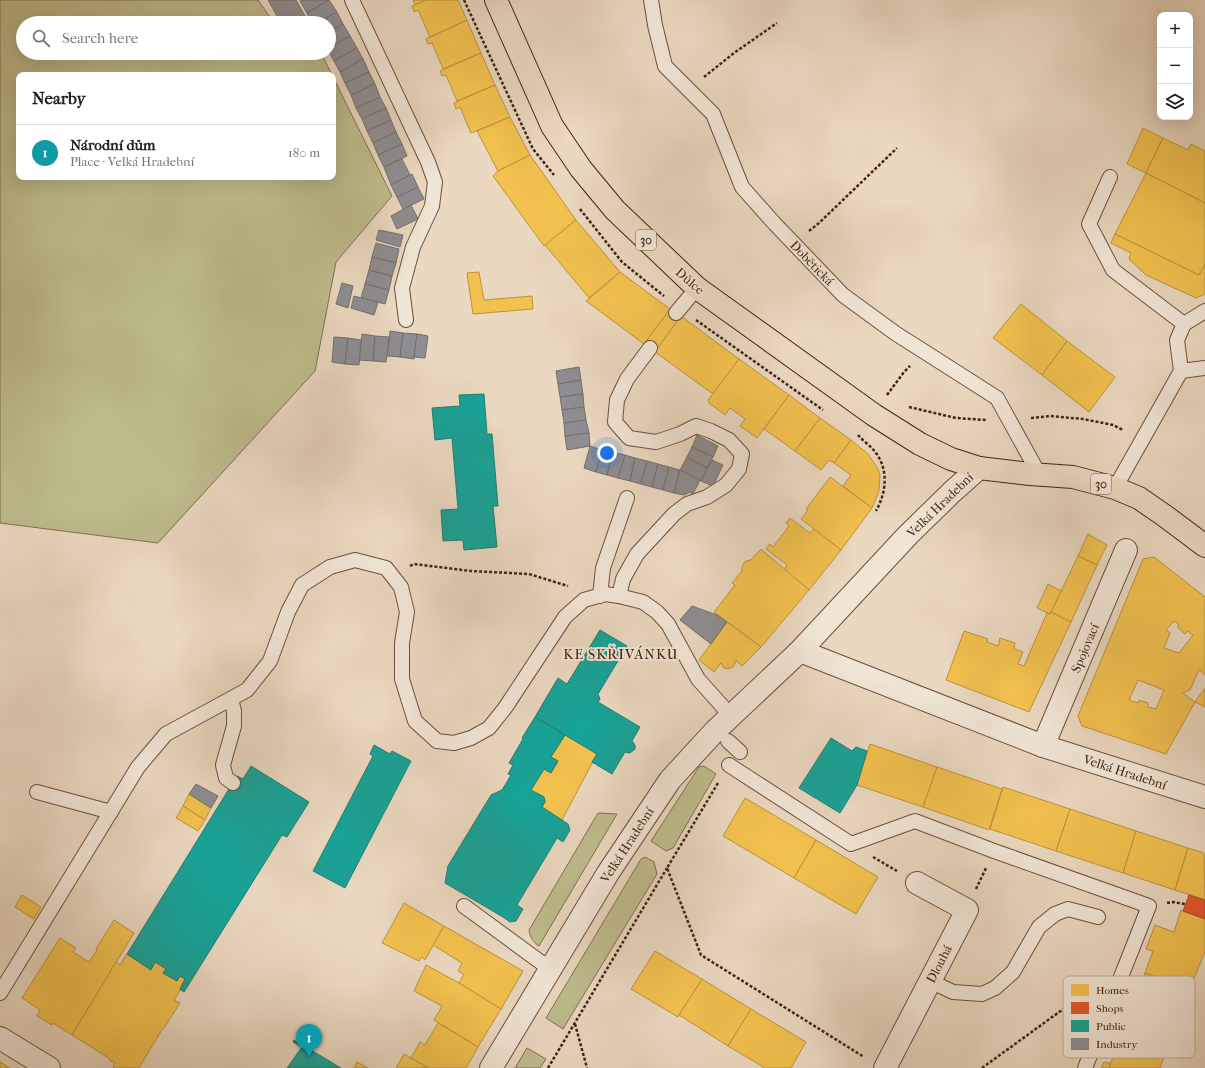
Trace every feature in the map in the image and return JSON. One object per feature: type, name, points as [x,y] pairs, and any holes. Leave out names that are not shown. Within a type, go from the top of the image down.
[{"type":"main road","name":"Důlce","points":[[496,0],[552,126],[581,170],[615,210],[697,288],[873,414],[920,444],[951,459],[979,468]]},
{"type":"main road","name":"Velká Hradební","points":[[979,468],[1073,478],[1115,488],[1139,498],[1205,546]]},
{"type":"street","name":"Velká Hradební","points":[[491,1068],[608,873],[670,780],[730,716],[800,651],[908,535],[979,468]]},
{"type":"street","name":"Spojovací","points":[[1043,746],[1126,550]]},
{"type":"street","name":"Velká Hradební","points":[[800,651],[1043,746],[1205,797]]},
{"type":"street","points":[[917,883],[967,910]]},
{"type":"street","name":"Dlouhá","points":[[876,1064],[930,981],[967,910]]},
{"type":"street","points":[[0,1038],[49,1068]]},
{"type":"lane","points":[[352,0],[428,162],[435,182],[432,206],[413,247],[402,288],[406,320]]},
{"type":"lane","name":"Dobětická","points":[[651,0],[655,25],[666,66],[712,114],[742,187],[843,295],[895,334],[997,398],[1039,474]]},
{"type":"lane","points":[[1110,177],[1089,224],[1113,270],[1184,324]]},
{"type":"lane","points":[[676,313],[697,288]]},
{"type":"lane","points":[[1115,488],[1181,371],[1177,340],[1184,324],[1205,311]]},
{"type":"lane","points":[[619,596],[623,579],[637,554],[674,514],[687,504],[707,497],[726,486],[739,469],[742,454],[729,440],[711,431],[696,426],[680,434],[656,442],[630,438],[615,422],[617,400],[627,379],[650,348]]},
{"type":"lane","points":[[1181,371],[1205,368]]},
{"type":"lane","points":[[600,596],[603,568],[627,498]]},
{"type":"lane","points":[[0,993],[138,767],[166,734],[247,690],[270,661],[288,612],[302,585],[330,567],[355,560],[386,568],[401,587],[407,612],[402,643],[402,680],[414,721],[436,741],[454,743],[471,738],[489,728],[505,708],[565,617],[584,600],[605,594],[643,602],[657,612],[668,624],[698,679],[730,716]]},
{"type":"lane","points":[[231,700],[234,711],[234,726],[223,765],[226,778],[233,783]]},
{"type":"lane","points":[[728,741],[740,752]]},
{"type":"lane","points":[[729,765],[851,844],[915,821],[994,851],[1149,906],[1121,976]]},
{"type":"lane","points":[[37,792],[111,812]]},
{"type":"lane","points":[[464,906],[550,968]]},
{"type":"lane","points":[[930,981],[953,992],[982,994],[995,988],[1013,972],[1039,927],[1055,914],[1068,909],[1098,917]]},
{"type":"lane","points":[[1085,1068],[1089,1058]]},
{"type":"path","points":[[688,90],[734,53],[776,23]]},
{"type":"path","points":[[793,243],[819,223],[898,148]]},
{"type":"path","points":[[892,399],[886,397],[904,372],[924,352]]},
{"type":"path","points":[[904,405],[956,418],[1009,422],[1050,416],[1083,419],[1113,425],[1123,430]]},
{"type":"path","points":[[858,436],[876,452],[886,476],[882,498],[876,511]]},
{"type":"path","points":[[392,576],[414,564],[471,571],[529,574],[573,588],[584,600]]},
{"type":"path","points":[[548,1068],[729,765]]},
{"type":"path","points":[[851,844],[917,883]]},
{"type":"path","points":[[967,910],[994,851]]},
{"type":"path","points":[[667,868],[701,955],[876,1064]]},
{"type":"path","points":[[1108,976],[1126,963]]},
{"type":"path","points":[[982,1068],[1063,1009]]},
{"type":"path","points":[[575,1024],[587,1068]]},
{"type":"shaded area","points":[[0,0],[258,0],[269,16],[16,16],[16,60],[324,60],[330,72],[16,72],[16,180],[336,180],[336,83],[392,196],[336,262],[315,371],[158,543],[0,523]]},
{"type":"shaded area","points":[[704,766],[716,774],[673,848],[666,851],[651,841],[699,767]]},
{"type":"shaded area","points":[[598,813],[617,814],[539,946],[532,939],[529,930]]},
{"type":"shaded area","points":[[645,857],[654,862],[657,874],[563,1029],[546,1018],[641,859]]},
{"type":"shaded area","points":[[527,1048],[546,1059],[540,1068],[515,1068]]},
{"type":"building: Homes","points":[[413,0],[426,0],[415,5]]},
{"type":"building: Homes","points":[[426,0],[458,0],[467,20],[430,37],[418,10],[414,12],[412,6]]},
{"type":"building: Homes","points":[[467,20],[481,53],[443,69],[432,43],[428,44],[426,39]]},
{"type":"building: Homes","points":[[481,53],[495,85],[457,101],[446,75],[442,76],[440,71]]},
{"type":"building: Homes","points":[[495,85],[510,117],[471,133],[460,107],[456,109],[454,103]]},
{"type":"building: Homes","points":[[510,117],[530,155],[498,171],[477,131]]},
{"type":"building: Homes","points":[[1143,128],[1163,138],[1146,173],[1127,164]]},
{"type":"building: Homes","points":[[1163,138],[1188,150],[1191,144],[1205,151],[1205,203],[1146,173]]},
{"type":"building: Homes","points":[[530,155],[576,220],[544,246],[493,176],[498,171]]},
{"type":"building: Homes","points":[[1146,173],[1205,203],[1205,264],[1199,275],[1115,234]]},
{"type":"building: Homes","points":[[576,220],[620,272],[589,298],[545,245]]},
{"type":"building: Homes","points":[[1115,234],[1199,275],[1205,264],[1205,294],[1196,298],[1146,275],[1129,259],[1131,253],[1111,243]]},
{"type":"building: Homes","points":[[479,272],[484,300],[532,296],[533,309],[473,314],[467,273]]},
{"type":"building: Homes","points":[[620,272],[670,309],[644,344],[586,301]]},
{"type":"building: Homes","points":[[1021,304],[1067,341],[1042,375],[993,338]]},
{"type":"building: Homes","points":[[670,309],[681,316],[655,352],[644,344]]},
{"type":"building: Homes","points":[[681,316],[739,359],[713,394],[655,352]]},
{"type":"building: Homes","points":[[1067,341],[1115,377],[1089,412],[1042,375]]},
{"type":"building: Homes","points":[[739,359],[789,395],[757,438],[740,426],[745,419],[730,408],[725,415],[709,403],[708,400]]},
{"type":"building: Homes","points":[[789,395],[820,418],[795,451],[764,429]]},
{"type":"building: Homes","points":[[820,418],[851,440],[834,463],[829,460],[821,470],[795,451]]},
{"type":"building: Homes","points":[[851,440],[868,454],[878,469],[880,475],[879,491],[872,508],[843,486],[851,475],[834,463]]},
{"type":"building: Homes","points":[[830,477],[872,508],[841,550],[801,519],[808,510],[806,509]]},
{"type":"building: Homes","points":[[790,518],[810,533],[814,529],[841,550],[809,590],[784,569],[787,565],[766,549],[770,544],[773,547],[789,526],[786,523]]},
{"type":"building: Homes","points":[[1088,534],[1107,545],[1097,565],[1078,556]]},
{"type":"building: Homes","points":[[761,549],[809,590],[761,647],[714,612],[735,585],[732,583],[742,571],[744,563],[751,560]]},
{"type":"building: Homes","points":[[1078,556],[1097,565],[1071,622],[1051,612]]},
{"type":"building: Homes","points":[[1154,557],[1205,597],[1205,675],[1199,670],[1190,690],[1183,693],[1195,702],[1166,754],[1082,726],[1078,716],[1143,559]],"holes":[[[1174,621],[1179,625],[1177,627],[1185,634],[1188,631],[1193,635],[1179,653],[1164,648],[1170,633],[1166,630]],[[1138,680],[1164,690],[1156,709],[1148,707],[1148,703],[1139,700],[1138,703],[1129,700]]]},
{"type":"building: Homes","points":[[1048,584],[1061,591],[1050,614],[1037,608]]},
{"type":"building: Homes","points":[[1051,612],[1071,622],[1029,712],[946,680],[964,631],[988,639],[987,642],[998,646],[1000,638],[1015,643],[1014,649],[1023,652],[1018,664],[1024,666],[1047,613],[1050,614]]},
{"type":"building: Homes","points":[[727,622],[761,647],[742,666],[735,660],[733,667],[728,669],[724,668],[721,663],[714,672],[699,660]]},
{"type":"building: Homes","points":[[1205,688],[1205,707],[1195,702]]},
{"type":"building: Homes","points":[[565,735],[597,754],[562,820],[542,807],[545,802],[544,797],[531,790],[544,769],[551,773],[558,761],[551,757]]},
{"type":"building: Homes","points":[[870,744],[937,767],[923,807],[857,785]]},
{"type":"building: Homes","points":[[937,767],[1002,789],[989,830],[923,807]]},
{"type":"building: Homes","points":[[1003,787],[1070,809],[1056,851],[990,829]]},
{"type":"building: Homes","points":[[189,794],[211,808],[205,820],[183,806]]},
{"type":"building: Homes","points":[[745,798],[816,840],[794,878],[723,836]]},
{"type":"building: Homes","points":[[183,806],[205,820],[198,831],[176,818]]},
{"type":"building: Homes","points":[[1070,809],[1136,831],[1123,873],[1056,851]]},
{"type":"building: Homes","points":[[1136,831],[1188,848],[1175,890],[1123,873]]},
{"type":"building: Homes","points":[[816,840],[878,877],[856,914],[794,878]]},
{"type":"building: Homes","points":[[1188,848],[1204,853],[1205,900],[1175,890]]},
{"type":"building: Homes","points":[[22,895],[41,907],[34,919],[15,907]]},
{"type":"building: Homes","points":[[404,903],[444,926],[425,960],[422,957],[419,961],[382,943]]},
{"type":"building: Homes","points":[[1181,910],[1205,919],[1205,951],[1195,976],[1153,976],[1145,973],[1153,951],[1146,949],[1155,925],[1174,932]]},
{"type":"building: Homes","points":[[114,920],[134,933],[72,1035],[53,1023],[52,1025],[37,1016],[40,1010],[22,998],[60,938],[76,948],[73,952],[89,962]]},
{"type":"building: Homes","points":[[444,926],[523,971],[501,1009],[459,983],[464,974],[458,971],[462,963],[433,945]]},
{"type":"building: Homes","points":[[655,951],[702,979],[678,1017],[631,989]]},
{"type":"building: Homes","points":[[127,954],[151,970],[155,962],[166,969],[163,973],[177,981],[180,976],[185,979],[174,1000],[180,1003],[139,1068],[115,1068],[113,1067],[115,1063],[109,1060],[110,1059],[72,1035],[116,962],[120,965]]},
{"type":"building: Homes","points":[[426,965],[501,1009],[478,1047],[434,1020],[442,1006],[414,991]]},
{"type":"building: Homes","points":[[1145,973],[1153,976],[1144,976]]},
{"type":"building: Homes","points":[[702,979],[751,1009],[728,1046],[679,1015]]},
{"type":"building: Homes","points":[[751,1009],[806,1042],[791,1068],[765,1068],[728,1046]]},
{"type":"building: Homes","points":[[438,1023],[478,1047],[466,1068],[428,1068],[411,1058],[420,1042],[425,1045]]},
{"type":"building: Homes","points":[[404,1054],[411,1058],[428,1068],[396,1068]]},
{"type":"building: Homes","points":[[1113,1058],[1164,1058],[1160,1068],[1109,1068]]},
{"type":"building: Homes","points":[[0,1062],[10,1068],[0,1068]]},
{"type":"building: Homes","points":[[357,1062],[368,1068],[354,1068]]},
{"type":"building: Homes","points":[[1104,1062],[1110,1063],[1109,1068],[1101,1068]]},
{"type":"building: Shops","points":[[1189,895],[1205,900],[1205,919],[1183,911]]},
{"type":"building: Public","points":[[484,394],[487,434],[492,434],[498,506],[493,506],[497,547],[464,550],[463,540],[443,541],[441,510],[458,509],[452,438],[435,440],[432,408],[460,406],[459,395]]},
{"type":"building: Public","points":[[600,630],[627,646],[598,694],[600,699],[598,702],[640,727],[632,741],[635,745],[635,749],[630,753],[625,752],[612,774],[592,762],[597,754],[535,717],[558,678],[567,684]]},
{"type":"building: Public","points":[[535,717],[565,735],[551,757],[558,761],[551,773],[544,769],[531,790],[544,797],[545,802],[542,807],[568,824],[570,830],[563,842],[557,838],[517,905],[523,909],[516,921],[510,922],[445,883],[448,866],[491,795],[502,790],[511,775],[508,774],[513,765],[509,763]]},
{"type":"building: Public","points":[[831,738],[852,751],[856,747],[867,751],[857,785],[840,813],[799,788]]},
{"type":"building: Public","points":[[374,745],[390,754],[392,751],[411,761],[345,888],[313,871],[373,756],[370,754]]},
{"type":"building: Public","points":[[251,766],[309,802],[287,837],[282,835],[184,992],[180,989],[185,979],[180,976],[177,981],[163,973],[166,969],[155,962],[151,970],[127,954],[237,776],[243,779]]},
{"type":"building: Public","points":[[294,1040],[341,1068],[287,1068],[302,1047],[293,1042]]},
{"type":"building: Industry","points":[[268,0],[296,0],[305,16],[277,16]]},
{"type":"building: Industry","points":[[329,0],[307,13],[300,1]]},
{"type":"building: Industry","points":[[329,0],[337,12],[330,16],[308,16],[307,13]]},
{"type":"building: Industry","points":[[337,12],[343,24],[336,28],[336,16],[330,16]]},
{"type":"building: Industry","points":[[343,24],[350,36],[336,44],[336,28]]},
{"type":"building: Industry","points":[[350,36],[357,48],[336,60],[336,44]]},
{"type":"building: Industry","points":[[357,48],[363,59],[340,72],[334,61]]},
{"type":"building: Industry","points":[[363,59],[369,72],[345,83],[340,72]]},
{"type":"building: Industry","points":[[369,72],[375,84],[351,95],[345,83]]},
{"type":"building: Industry","points":[[375,84],[380,97],[356,108],[351,95]]},
{"type":"building: Industry","points":[[380,97],[386,108],[362,119],[356,108]]},
{"type":"building: Industry","points":[[386,108],[391,120],[367,131],[362,119]]},
{"type":"building: Industry","points":[[391,120],[396,132],[373,143],[367,131]]},
{"type":"building: Industry","points":[[396,132],[402,144],[378,155],[373,143]]},
{"type":"building: Industry","points":[[402,144],[407,156],[384,167],[378,155]]},
{"type":"building: Industry","points":[[402,159],[410,175],[391,185],[384,167]]},
{"type":"building: Industry","points":[[412,174],[418,187],[397,197],[391,185]]},
{"type":"building: Industry","points":[[418,187],[424,199],[403,209],[397,197]]},
{"type":"building: Industry","points":[[411,205],[418,219],[397,229],[391,216]]},
{"type":"building: Industry","points":[[379,230],[403,235],[400,247],[376,240]]},
{"type":"building: Industry","points":[[376,243],[399,249],[396,263],[372,257]]},
{"type":"building: Industry","points":[[372,257],[396,263],[392,276],[369,270]]},
{"type":"building: Industry","points":[[369,270],[392,276],[389,290],[365,284]]},
{"type":"building: Industry","points":[[342,283],[353,286],[348,308],[336,304]]},
{"type":"building: Industry","points":[[365,284],[389,290],[385,304],[361,298]]},
{"type":"building: Industry","points":[[354,296],[378,302],[374,315],[351,308]]},
{"type":"building: Industry","points":[[390,331],[403,333],[400,357],[387,356]]},
{"type":"building: Industry","points":[[403,333],[417,334],[414,359],[400,357]]},
{"type":"building: Industry","points":[[362,334],[375,336],[373,361],[359,360]]},
{"type":"building: Industry","points":[[417,334],[428,336],[425,358],[414,357]]},
{"type":"building: Industry","points":[[375,336],[389,337],[386,362],[373,361]]},
{"type":"building: Industry","points":[[334,337],[348,338],[345,364],[332,362]]},
{"type":"building: Industry","points":[[348,338],[361,340],[359,365],[345,364]]},
{"type":"building: Industry","points":[[579,367],[581,380],[558,384],[556,371]]},
{"type":"building: Industry","points":[[581,380],[583,394],[560,397],[558,384]]},
{"type":"building: Industry","points":[[583,394],[584,407],[562,410],[560,397]]},
{"type":"building: Industry","points":[[584,407],[586,420],[564,423],[562,410]]},
{"type":"building: Industry","points":[[586,420],[589,433],[565,436],[564,423]]},
{"type":"building: Industry","points":[[589,433],[590,446],[567,450],[565,436]]},
{"type":"building: Industry","points":[[697,435],[718,446],[713,457],[692,447]]},
{"type":"building: Industry","points":[[590,446],[602,450],[596,472],[584,468]]},
{"type":"building: Industry","points":[[692,447],[713,457],[707,468],[687,457]]},
{"type":"building: Industry","points":[[602,450],[613,452],[607,475],[596,472]]},
{"type":"building: Industry","points":[[613,452],[625,455],[618,478],[607,475]]},
{"type":"building: Industry","points":[[625,455],[635,458],[630,481],[618,478]]},
{"type":"building: Industry","points":[[687,457],[707,468],[701,481],[680,470]]},
{"type":"building: Industry","points":[[635,458],[647,461],[641,484],[630,481]]},
{"type":"building: Industry","points":[[712,460],[723,465],[713,486],[701,481]]},
{"type":"building: Industry","points":[[647,461],[658,464],[652,487],[641,484]]},
{"type":"building: Industry","points":[[658,464],[669,467],[663,490],[652,487]]},
{"type":"building: Industry","points":[[669,467],[680,470],[674,493],[663,490]]},
{"type":"building: Industry","points":[[680,470],[700,480],[693,494],[690,492],[684,495],[674,493]]},
{"type":"building: Industry","points":[[692,606],[717,615],[727,622],[711,644],[680,620]]},
{"type":"building: Industry","points":[[196,784],[218,796],[211,808],[189,794]]},
{"type":"place","name":"Národní dům","points":[[309,1057]]},
{"type":"district","name":"KE SKŘIVÁNKU","points":[[621,654]]}]
